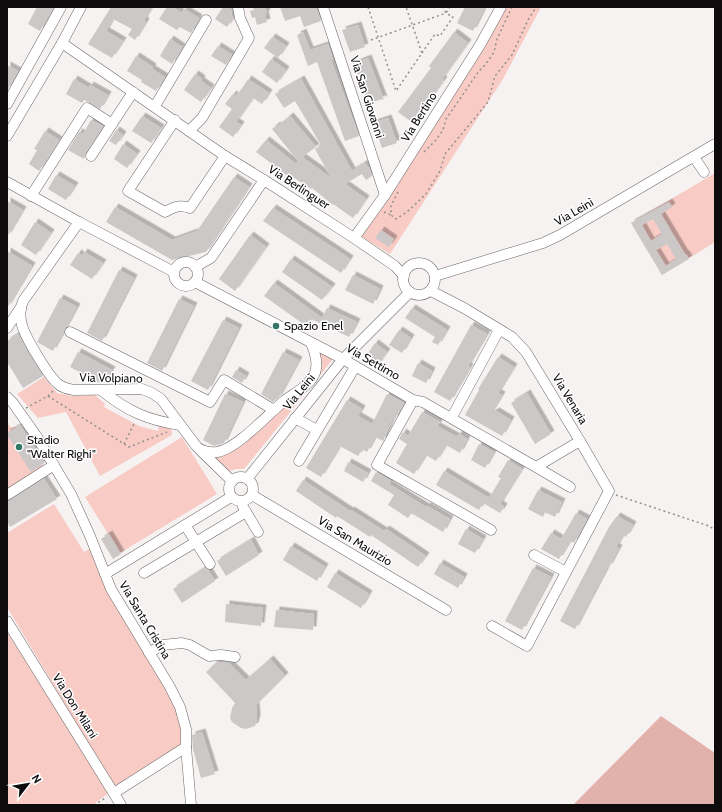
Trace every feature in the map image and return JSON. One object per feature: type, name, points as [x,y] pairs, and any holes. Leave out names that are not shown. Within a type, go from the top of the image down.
[{"type":"street","points":[[7,104],[60,7]]},
{"type":"street","points":[[7,136],[62,43],[81,7]]},
{"type":"street","points":[[189,131],[202,118],[249,38],[240,18],[238,7]]},
{"type":"street","name":"Via San Giovanni","points":[[323,7],[386,195]]},
{"type":"street","name":"Via Bertino","points":[[354,238],[386,195],[480,45],[501,7]]},
{"type":"street","points":[[155,106],[206,20]]},
{"type":"street","name":"Via Berlinguer","points":[[62,43],[226,156],[406,272]]},
{"type":"street","points":[[91,156],[133,92]]},
{"type":"street","points":[[31,196],[87,108],[112,124]]},
{"type":"street","points":[[174,120],[128,191],[165,212],[175,206],[190,208],[226,156]]},
{"type":"street","name":"Via Leinì","points":[[435,276],[543,243],[560,236],[715,144]]},
{"type":"street","points":[[694,157],[704,172]]},
{"type":"street","points":[[195,267],[211,258],[264,180]]},
{"type":"street","points":[[7,182],[174,272]]},
{"type":"street","points":[[7,328],[21,307],[23,301],[79,222]]},
{"type":"street","points":[[185,262],[192,264],[195,267],[197,275],[195,282],[188,286],[181,285],[175,280],[174,272],[178,265],[185,262]]},
{"type":"street","points":[[416,264],[421,264],[430,268],[435,276],[435,282],[431,291],[423,295],[410,292],[404,285],[406,272],[416,264]]},
{"type":"street","name":"Via Settimo","points":[[195,282],[343,359],[412,400],[423,402],[570,487]]},
{"type":"street","name":"Via Venaria","points":[[431,291],[464,308],[512,337],[526,352],[609,491]]},
{"type":"street","name":"Via Leinì","points":[[247,479],[343,359],[410,292]]},
{"type":"street","points":[[21,307],[22,326],[46,371],[58,384]]},
{"type":"street","points":[[452,418],[499,330]]},
{"type":"street","points":[[70,332],[210,402],[224,380],[274,410]]},
{"type":"street","points":[[200,450],[216,452],[230,447],[285,400],[299,392],[314,375],[316,354],[311,343]]},
{"type":"street","points":[[299,461],[355,367]]},
{"type":"street","name":"Via Volpiano","points":[[58,384],[65,388],[74,390],[142,389],[152,393],[161,399],[193,443],[232,481]]},
{"type":"street","points":[[101,390],[136,414],[181,427]]},
{"type":"street","name":"Via Santa Cristina","points":[[7,397],[37,437],[71,494],[90,536],[111,589],[170,687],[180,707],[186,729],[190,805]]},
{"type":"street","points":[[412,400],[377,465],[491,530]]},
{"type":"street","points":[[295,418],[317,430]]},
{"type":"street","points":[[536,467],[580,441]]},
{"type":"street","points":[[7,495],[54,465]]},
{"type":"street","points":[[239,477],[247,479],[252,484],[252,495],[242,502],[234,500],[231,497],[229,489],[232,481],[239,477]]},
{"type":"street","points":[[492,626],[527,646],[609,491]]},
{"type":"street","name":"Via San Maurizio","points":[[252,495],[446,610]]},
{"type":"street","points":[[105,574],[231,497]]},
{"type":"street","points":[[242,502],[243,507],[258,532]]},
{"type":"street","points":[[144,573],[246,512]]},
{"type":"street","points":[[185,525],[210,564]]},
{"type":"street","points":[[534,555],[566,572]]},
{"type":"street","name":"Via Don Milani","points":[[7,621],[121,805]]},
{"type":"street","points":[[149,653],[162,645],[182,643],[190,644],[209,656],[221,655],[235,657]]},
{"type":"street","points":[[114,793],[186,748]]},
{"type":"path","points":[[368,7],[396,91],[435,34],[440,36],[453,17],[446,13],[444,7]]},
{"type":"path","points":[[406,7],[422,53]]},
{"type":"path","points":[[371,40],[446,13],[450,7]]},
{"type":"path","points":[[422,153],[436,140],[446,119],[494,52],[497,39],[512,7]]},
{"type":"path","points":[[401,188],[391,206],[391,215],[396,219],[407,212],[426,194],[440,171],[446,154],[488,102],[495,76],[512,54],[528,20],[536,7]]},
{"type":"path","points":[[19,411],[48,396],[58,384]]},
{"type":"path","points":[[48,396],[129,447],[181,427]]},
{"type":"path","points":[[609,491],[619,496],[709,526],[715,530]]},
{"type":"path","points":[[94,805],[114,793]]},
{"type":"shaded area","points":[[506,7],[541,7],[503,79],[390,254],[360,236],[477,59]]},
{"type":"shaded area","points":[[715,173],[715,242],[662,275],[631,223]]},
{"type":"shaded area","points":[[317,350],[333,359],[244,469],[229,471],[216,460],[214,455],[314,375]]},
{"type":"shaded area","points":[[44,377],[57,393],[72,396],[95,395],[105,404],[104,407],[139,426],[158,431],[159,425],[171,427],[172,435],[100,476],[66,412],[38,418],[17,394]]},
{"type":"shaded area","name":"Stadio \"Walter Righi\"","points":[[7,423],[11,427],[17,427],[44,467],[7,491]]},
{"type":"shaded area","points":[[182,437],[217,494],[120,553],[85,497]]},
{"type":"shaded area","points":[[54,504],[84,552],[89,549],[170,687],[186,747],[117,791],[7,607],[7,533]]},
{"type":"shaded area","points":[[7,632],[109,793],[92,805],[7,805]]},
{"type":"shaded area","points":[[661,716],[715,753],[715,805],[573,805]]},
{"type":"building","points":[[37,7],[54,7],[40,31],[28,24]]},
{"type":"building","points":[[111,7],[152,7],[144,20],[146,22],[135,40],[128,35],[132,29],[113,19],[106,31],[123,41],[112,58],[88,44]]},
{"type":"building","points":[[167,7],[172,7],[182,13],[184,9],[199,18],[191,33],[180,27],[177,30],[159,19]]},
{"type":"building","points":[[223,7],[227,7],[232,10],[231,14],[233,18],[227,27],[215,19]]},
{"type":"building","points":[[253,7],[265,7],[267,22],[257,25],[255,17],[252,18],[250,11],[254,10]]},
{"type":"building","points":[[280,7],[316,7],[321,21],[304,27],[300,16],[285,21]]},
{"type":"building","points":[[465,7],[485,7],[473,31],[457,23]]},
{"type":"building","points":[[358,25],[365,47],[350,52],[342,30]]},
{"type":"building","points":[[303,32],[310,50],[328,44],[333,60],[331,60],[359,136],[345,141],[317,62],[308,66],[297,35]]},
{"type":"building","points":[[454,32],[468,43],[413,123],[398,112],[431,68],[429,66]]},
{"type":"building","points":[[272,37],[286,46],[278,58],[264,48]]},
{"type":"building","points":[[170,39],[182,47],[172,64],[160,56]]},
{"type":"building","points":[[218,46],[232,55],[226,65],[211,56]]},
{"type":"building","points":[[136,56],[165,77],[156,91],[127,71]]},
{"type":"building","points":[[368,58],[384,100],[382,99],[368,104],[353,64]]},
{"type":"building","points":[[271,59],[286,70],[277,83],[262,72]]},
{"type":"building","points":[[7,65],[18,71],[7,91]]},
{"type":"building","points":[[195,74],[202,79],[201,81],[211,88],[201,102],[184,90]]},
{"type":"building","points":[[74,79],[89,88],[90,85],[108,95],[100,109],[84,100],[82,103],[66,94]]},
{"type":"building","points":[[248,79],[269,93],[262,104],[253,98],[236,122],[241,125],[233,137],[219,127],[232,109],[225,104],[233,94],[236,96],[238,92],[239,93]]},
{"type":"building","points":[[301,79],[352,171],[365,163],[370,170],[372,176],[366,180],[362,174],[345,184],[366,199],[353,218],[333,205],[312,188],[311,189],[293,177],[292,179],[256,152],[266,140],[296,164],[298,161],[272,129],[290,116],[316,147],[302,157],[331,178],[315,149],[321,145],[295,101],[284,108],[275,94]]},
{"type":"building","points":[[142,116],[161,128],[151,143],[132,131]]},
{"type":"building","points":[[388,118],[397,143],[382,148],[373,123]]},
{"type":"building","points":[[91,120],[103,126],[86,152],[84,159],[68,150],[79,132],[83,134]]},
{"type":"building","points":[[116,130],[123,135],[116,145],[109,141]]},
{"type":"building","points":[[45,131],[59,140],[39,171],[29,164],[37,150],[34,149]]},
{"type":"building","points":[[123,144],[137,154],[127,168],[114,159]]},
{"type":"building","points":[[56,175],[75,186],[66,200],[48,189]]},
{"type":"building","points":[[234,177],[249,187],[206,252],[172,260],[106,222],[115,207],[172,240],[197,231]]},
{"type":"building","points":[[7,201],[23,210],[7,237]]},
{"type":"building","points":[[669,202],[672,207],[661,214],[689,259],[662,275],[631,223]],"holes":[[[653,219],[662,234],[651,241],[642,225]],[[667,244],[676,259],[666,266],[656,250]]]},
{"type":"building","points":[[273,208],[350,259],[341,273],[263,221]]},
{"type":"building","points":[[35,222],[51,233],[36,255],[21,245]]},
{"type":"building","points":[[381,230],[394,239],[389,247],[375,238]]},
{"type":"building","points":[[250,235],[266,247],[235,291],[219,279]]},
{"type":"building","points":[[7,251],[32,266],[7,308]]},
{"type":"building","points":[[84,252],[103,263],[92,279],[70,265],[78,253],[82,256]]},
{"type":"building","points":[[291,259],[332,287],[322,300],[282,272]]},
{"type":"building","points":[[119,270],[134,278],[102,341],[87,333]]},
{"type":"building","points":[[353,275],[380,289],[373,304],[345,290]]},
{"type":"building","points":[[274,283],[322,318],[327,308],[357,322],[349,337],[311,319],[306,326],[264,296]]},
{"type":"building","points":[[60,298],[77,307],[53,351],[37,342]]},
{"type":"building","points":[[179,299],[194,306],[162,371],[147,363]]},
{"type":"building","points":[[412,308],[447,330],[438,345],[432,342],[435,337],[405,318]]},
{"type":"building","points":[[223,320],[239,328],[208,390],[191,381]]},
{"type":"building","points":[[471,325],[487,334],[450,401],[434,392]]},
{"type":"building","points":[[399,330],[411,338],[402,353],[389,345]]},
{"type":"building","points":[[18,334],[43,376],[23,388],[7,362],[7,341]]},
{"type":"building","points":[[375,343],[387,352],[377,366],[368,360],[369,358],[366,356]]},
{"type":"building","points":[[78,352],[112,370],[104,383],[100,383],[70,367]]},
{"type":"building","points":[[283,352],[299,360],[279,397],[273,402],[261,394]]},
{"type":"building","points":[[498,357],[514,367],[498,393],[502,395],[490,415],[496,411],[511,420],[502,436],[465,415],[479,390],[478,389]]},
{"type":"building","points":[[418,363],[432,371],[426,383],[412,376]]},
{"type":"building","points":[[236,370],[246,376],[242,383],[232,377]]},
{"type":"building","points":[[527,393],[551,434],[535,444],[511,403]]},
{"type":"building","points":[[225,394],[243,402],[224,443],[214,446],[203,440]]},
{"type":"building","points":[[387,394],[404,403],[395,419],[393,418],[383,441],[375,437],[367,452],[362,449],[358,456],[340,446],[321,477],[306,468],[347,400],[362,409],[358,416],[372,424]]},
{"type":"building","points":[[422,412],[440,422],[437,426],[457,437],[459,434],[467,439],[460,453],[446,445],[436,461],[426,455],[414,474],[396,463],[407,444],[399,439],[403,432],[408,436]]},
{"type":"building","points":[[20,425],[44,463],[31,472],[7,435],[7,433]]},
{"type":"building","points":[[479,444],[494,452],[485,468],[471,460]]},
{"type":"building","points":[[508,460],[522,469],[500,504],[504,507],[500,513],[483,503],[479,510],[436,485],[444,471],[489,498],[501,478],[498,477]]},
{"type":"building","points":[[348,462],[368,473],[363,482],[344,471]]},
{"type":"building","points":[[376,472],[391,481],[389,484],[426,507],[427,506],[450,519],[443,532],[411,513],[408,518],[388,505],[394,495],[371,481]]},
{"type":"building","points":[[44,479],[57,499],[10,527],[7,521],[7,501]]},
{"type":"building","points":[[303,480],[350,511],[351,510],[384,531],[386,529],[426,556],[418,567],[371,535],[370,537],[337,516],[336,518],[296,491]]},
{"type":"building","points":[[538,490],[562,502],[555,517],[545,512],[543,517],[528,509]]},
{"type":"building","points":[[576,513],[587,519],[574,543],[570,541],[559,559],[541,549],[551,533],[561,539]]},
{"type":"building","points":[[617,516],[633,525],[626,537],[623,535],[616,547],[619,548],[575,629],[560,621],[609,527]]},
{"type":"building","points":[[466,529],[483,539],[475,553],[458,544]]},
{"type":"building","points":[[109,534],[121,554],[113,559],[101,539]]},
{"type":"building","points":[[251,540],[259,555],[226,576],[217,561]]},
{"type":"building","points":[[291,546],[325,567],[317,581],[283,560]]},
{"type":"building","points":[[440,563],[464,577],[458,588],[434,574]]},
{"type":"building","points":[[205,568],[215,581],[182,603],[173,589]]},
{"type":"building","points":[[533,568],[551,577],[522,630],[505,621]]},
{"type":"building","points":[[335,573],[369,594],[361,608],[327,587]]},
{"type":"building","points":[[226,604],[263,608],[261,626],[225,622]]},
{"type":"building","points":[[276,610],[314,614],[313,630],[274,627]]},
{"type":"building","points":[[270,659],[285,676],[256,705],[257,718],[255,726],[246,729],[241,728],[232,722],[230,718],[232,708],[235,703],[206,672],[217,662],[229,663],[246,680]]},
{"type":"building","points":[[202,732],[215,774],[201,778],[193,749],[192,735]]},
{"type":"place","name":"Spazio Enel","points":[[276,326]]},
{"type":"place","name":"Stadio \"Walter Righi\"","points":[[19,447]]}]
